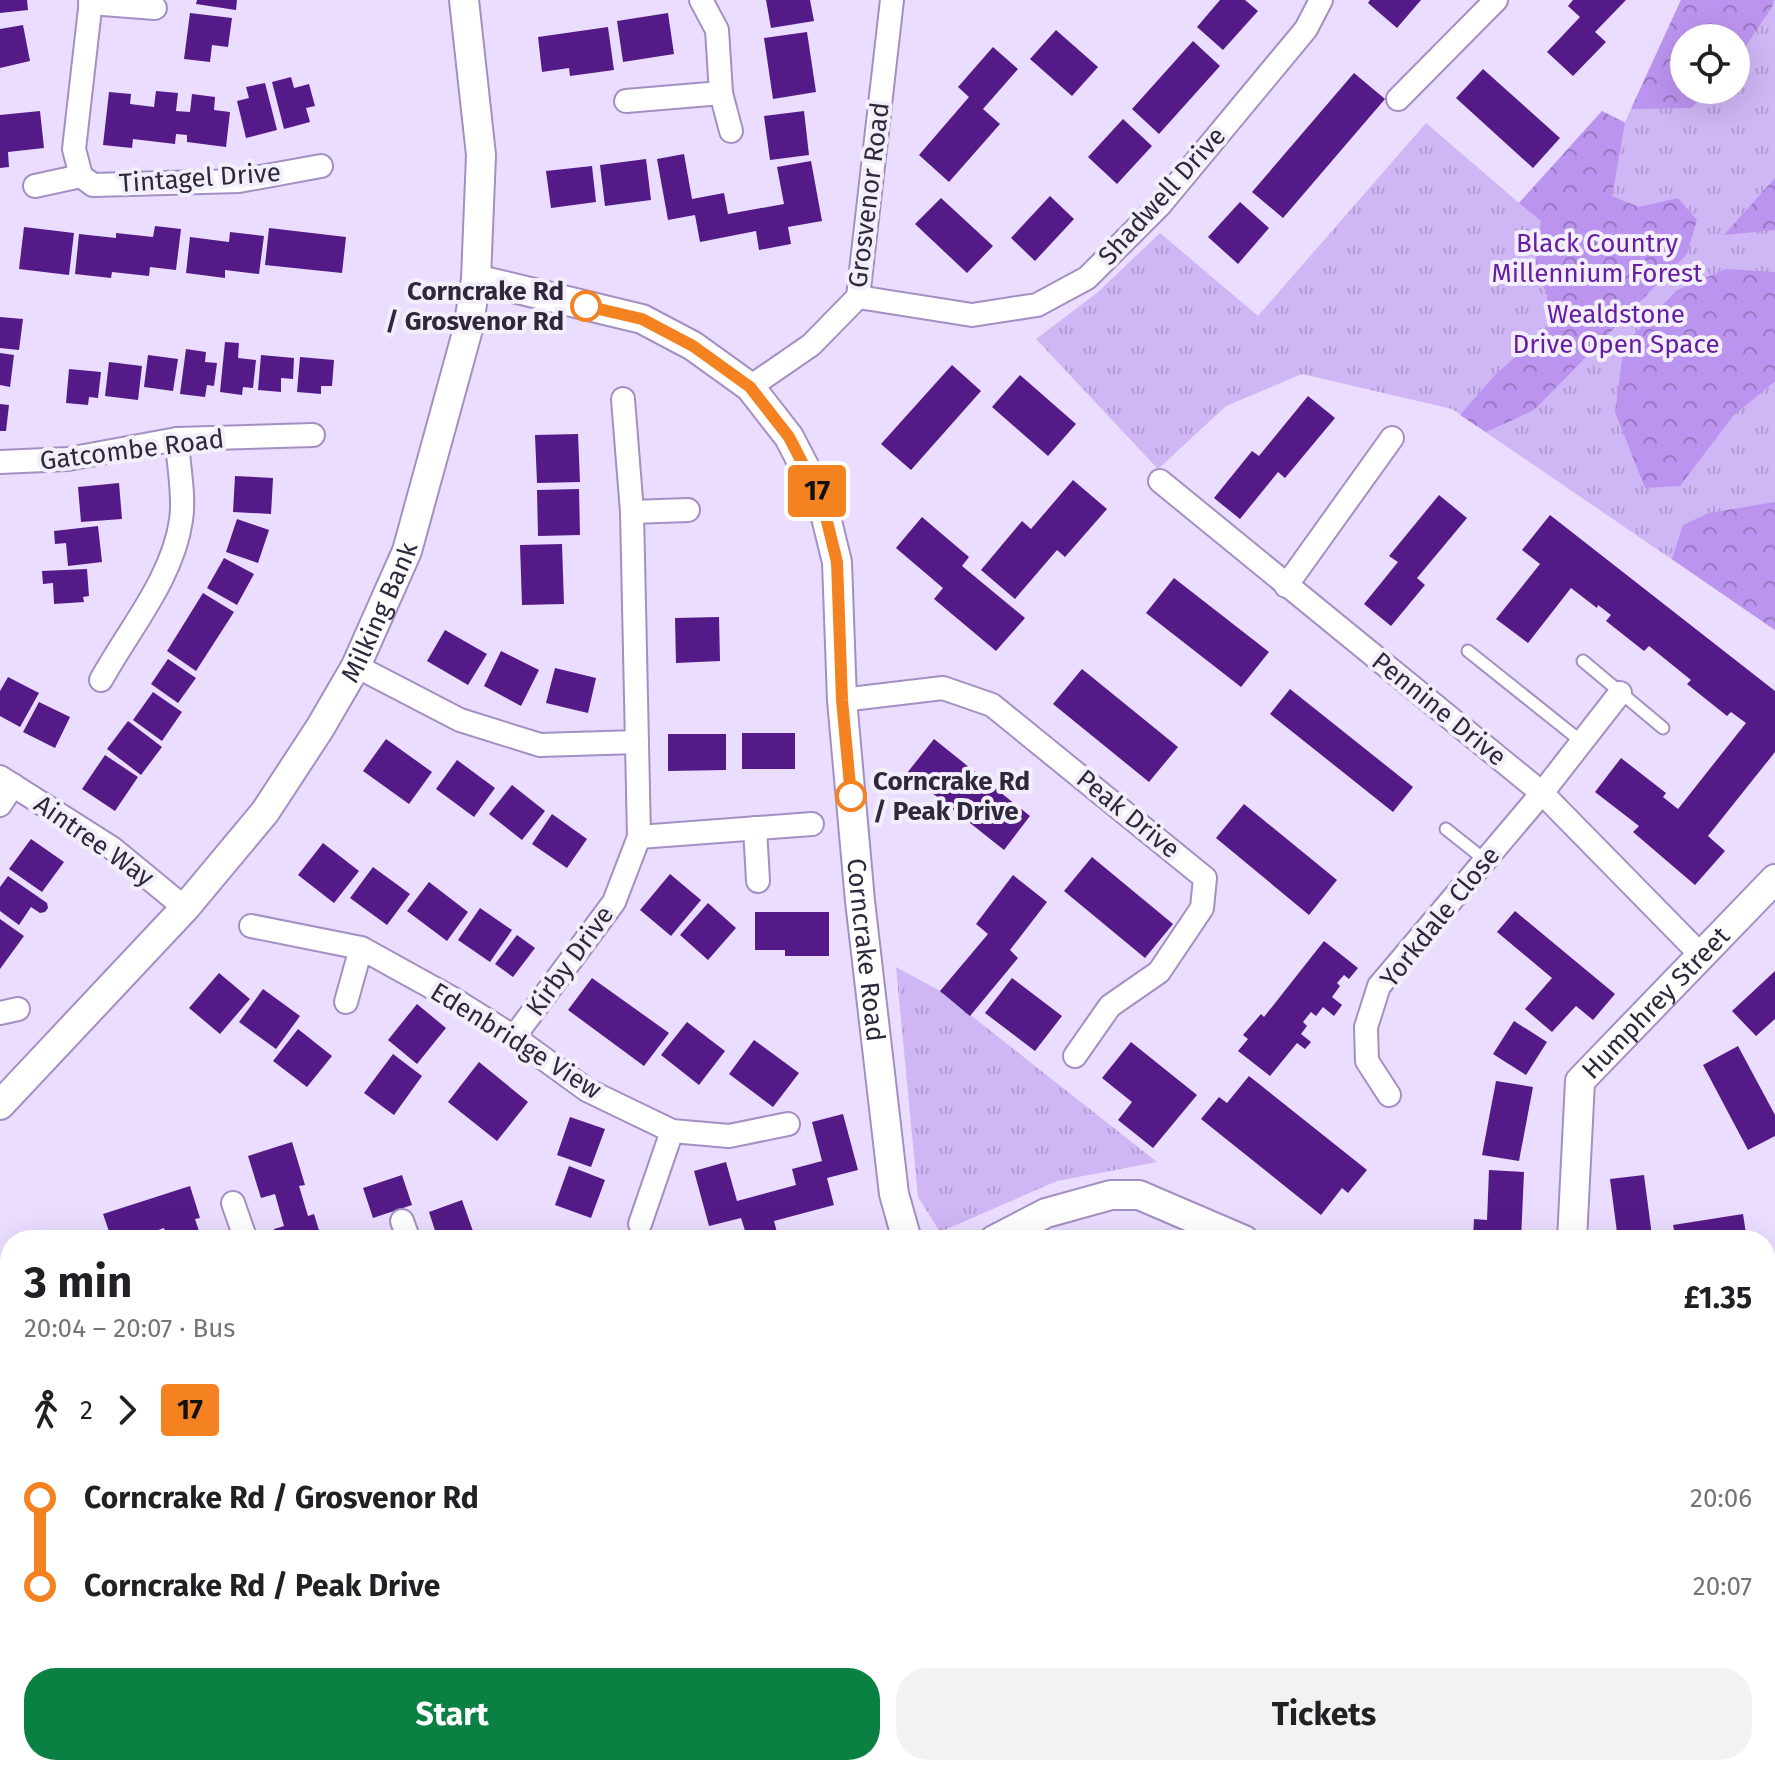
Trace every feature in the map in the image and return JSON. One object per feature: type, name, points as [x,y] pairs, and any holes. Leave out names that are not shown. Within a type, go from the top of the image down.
[{"type":"street","name":"Milking Bank","points":[[0,1105],[185,908],[265,812],[356,666],[407,551],[468,329],[476,279],[481,155],[464,0]]},
{"type":"street","points":[[701,0],[717,30],[721,93],[731,131]]},
{"type":"street","name":"Grosvenor Road","points":[[750,387],[811,345],[858,297],[892,0]]},
{"type":"street","name":"Shadwell Drive","points":[[858,297],[972,315],[1037,305],[1087,278],[1160,205],[1306,29],[1321,0]]},
{"type":"street","points":[[1398,99],[1496,0]]},
{"type":"street","name":"Tintagel Drive","points":[[155,8],[90,1],[74,149],[81,176],[93,185],[239,181],[321,166]]},
{"type":"street","points":[[626,101],[721,93]]},
{"type":"street","name":"Tintagel Drive","points":[[35,186],[81,176]]},
{"type":"street","points":[[476,279],[642,319],[693,346],[750,387]]},
{"type":"street","name":"Corncrake Road","points":[[750,387],[789,437],[822,501],[837,562],[842,700],[860,901],[894,1194],[904,1230]]},
{"type":"street","name":"Kirby Drive","points":[[514,1037],[614,902],[639,837],[632,512],[623,399]]},
{"type":"street","name":"Gatcombe Road","points":[[0,462],[68,459],[177,439],[313,435]]},
{"type":"street","points":[[1286,586],[1392,438]]},
{"type":"street","points":[[101,680],[167,573],[182,519],[177,439]]},
{"type":"street","name":"Pennine Drive","points":[[1160,481],[1542,793],[1701,955]]},
{"type":"street","points":[[632,512],[688,510]]},
{"type":"street","points":[[356,666],[460,720],[540,745],[637,742]]},
{"type":"street","name":"Peak Drive","points":[[842,700],[943,688],[992,705],[1205,878],[1202,908],[1159,972],[1110,1006],[1075,1056]]},
{"type":"street","name":"Yorkdale Close","points":[[1389,1095],[1367,1061],[1366,1027],[1379,986],[1542,793],[1620,693]]},
{"type":"street","points":[[0,805],[7,781]]},
{"type":"street","name":"Aintree Way","points":[[7,781],[112,848],[185,908]]},
{"type":"street","points":[[639,837],[812,824]]},
{"type":"street","points":[[755,828],[758,881]]},
{"type":"street","name":"Humphrey Street","points":[[1573,1230],[1580,1081],[1775,879]]},
{"type":"street","name":"Edenbridge View","points":[[251,926],[361,948],[514,1037],[587,1090],[672,1131],[729,1136],[788,1124]]},
{"type":"street","points":[[346,1002],[361,948]]},
{"type":"street","points":[[640,1224],[672,1131]]},
{"type":"street","points":[[1013,1230],[1046,1213],[1111,1195],[1139,1195],[1221,1230]]},
{"type":"street","points":[[233,1203],[242,1230]]},
{"type":"lane","points":[[1468,651],[1582,742]]},
{"type":"lane","points":[[1583,661],[1663,728]]},
{"type":"lane","points":[[1446,829],[1485,860]]},
{"type":"green space","name":"Wealdstone Drive Open Space","points":[[1681,0],[1775,0],[1775,630],[1452,409],[1302,374],[1226,406],[1158,469],[1036,339],[1097,293],[1160,233],[1258,316],[1426,123],[1519,203],[1602,111],[1625,122]]},
{"type":"green space","points":[[1681,0],[1774,0],[1750,40],[1750,24],[1670,24],[1670,104],[1695,104],[1691,108],[1631,109]]},
{"type":"green space","name":"Black Country Millennium Forest","points":[[1602,111],[1625,123],[1612,196],[1639,207],[1678,198],[1697,220],[1687,254],[1534,410],[1486,432],[1460,415],[1496,374],[1549,327],[1547,295],[1535,267],[1541,221],[1519,203]]},
{"type":"green space","name":"Black Country Millennium Forest","points":[[1775,178],[1775,230],[1724,235]]},
{"type":"green space","name":"Black Country Millennium Forest","points":[[1726,269],[1775,272],[1775,381],[1733,416],[1680,486],[1645,488],[1615,412],[1624,345],[1677,290]]},
{"type":"green space","points":[[1775,502],[1775,630],[1672,559],[1683,525],[1709,513]]},
{"type":"green space","points":[[896,967],[940,991],[1157,1162],[1057,1181],[945,1230],[939,1230],[918,1197]]},
{"type":"building","points":[[0,0],[27,0],[28,10],[0,13]]},
{"type":"building","points":[[197,0],[237,0],[236,10],[196,4]]},
{"type":"building","points":[[766,0],[810,0],[814,21],[771,28]]},
{"type":"building","points":[[1220,0],[1245,0],[1258,11],[1223,50],[1197,27]]},
{"type":"building","points":[[1370,0],[1421,0],[1397,28],[1368,3]]},
{"type":"building","points":[[1573,0],[1626,0],[1595,32],[1606,42],[1573,76],[1547,52],[1580,17],[1568,6]]},
{"type":"building","points":[[190,13],[232,18],[228,47],[212,45],[210,62],[184,59]]},
{"type":"building","points":[[668,13],[674,54],[623,62],[617,21]]},
{"type":"building","points":[[23,25],[30,61],[0,68],[0,29]]},
{"type":"building","points":[[608,27],[614,70],[570,76],[569,68],[542,72],[538,37]]},
{"type":"building","points":[[1056,30],[1098,67],[1072,96],[1030,59]]},
{"type":"building","points":[[807,32],[816,92],[773,99],[764,38]]},
{"type":"building","points":[[1193,41],[1220,66],[1159,134],[1132,109]]},
{"type":"building","points":[[993,47],[1018,69],[983,109],[1000,124],[949,182],[919,155],[969,97],[958,87]]},
{"type":"building","points":[[1483,69],[1560,138],[1533,168],[1456,98]]},
{"type":"building","points":[[1354,73],[1385,99],[1283,218],[1252,192]]},
{"type":"building","points":[[291,77],[294,88],[309,84],[315,106],[306,108],[310,122],[284,129],[272,82]]},
{"type":"building","points":[[265,83],[277,130],[246,138],[237,101],[249,98],[246,87]]},
{"type":"building","points":[[156,91],[178,93],[176,111],[190,112],[192,94],[215,97],[214,110],[230,112],[226,147],[187,142],[187,135],[176,134],[175,144],[133,139],[132,148],[103,145],[109,92],[131,94],[130,104],[154,107]]},
{"type":"building","points":[[40,111],[44,148],[8,152],[9,167],[0,168],[0,115]]},
{"type":"building","points":[[804,111],[809,155],[770,160],[764,116]]},
{"type":"building","points":[[1123,119],[1152,146],[1117,184],[1088,157]]},
{"type":"building","points":[[684,154],[692,199],[724,193],[728,214],[784,204],[777,167],[811,161],[822,221],[788,227],[791,244],[759,250],[756,231],[700,242],[695,215],[668,220],[657,159]]},
{"type":"building","points":[[646,159],[651,200],[605,206],[600,165]]},
{"type":"building","points":[[592,166],[596,202],[551,208],[546,171]]},
{"type":"building","points":[[1050,196],[1074,219],[1035,261],[1011,238]]},
{"type":"building","points":[[941,198],[993,246],[967,273],[915,224]]},
{"type":"building","points":[[1240,202],[1269,228],[1238,264],[1208,237]]},
{"type":"building","points":[[155,226],[181,229],[176,270],[150,267],[149,276],[112,272],[111,278],[75,274],[79,234],[116,238],[116,233],[153,237]]},
{"type":"building","points":[[24,227],[74,233],[69,275],[19,269]]},
{"type":"building","points":[[269,228],[346,237],[342,273],[265,265]]},
{"type":"building","points":[[230,232],[264,236],[259,274],[225,270],[225,278],[186,273],[190,237],[229,242]]},
{"type":"building","points":[[0,317],[23,319],[19,350],[0,348]]},
{"type":"building","points":[[225,342],[239,343],[238,358],[256,360],[253,388],[243,387],[242,395],[220,392]]},
{"type":"building","points":[[186,349],[206,352],[205,362],[217,363],[214,386],[207,385],[205,397],[180,394]]},
{"type":"building","points":[[0,353],[14,355],[10,387],[0,385]]},
{"type":"building","points":[[148,355],[178,359],[173,391],[144,387]]},
{"type":"building","points":[[261,355],[294,358],[293,379],[281,378],[281,392],[258,390]]},
{"type":"building","points":[[300,357],[334,360],[332,386],[321,386],[321,394],[297,392]]},
{"type":"building","points":[[109,362],[142,366],[138,400],[105,396]]},
{"type":"building","points":[[952,365],[981,391],[911,470],[881,444]]},
{"type":"building","points":[[69,369],[101,372],[98,398],[89,397],[88,405],[66,403]]},
{"type":"building","points":[[1020,375],[1076,424],[1048,456],[992,407]]},
{"type":"building","points":[[1308,396],[1335,418],[1285,478],[1278,472],[1240,519],[1214,498],[1252,451],[1259,456]]},
{"type":"building","points":[[0,404],[9,405],[6,431],[0,431]]},
{"type":"building","points":[[578,434],[580,482],[537,483],[535,435]]},
{"type":"building","points":[[235,476],[273,478],[271,514],[233,512]]},
{"type":"building","points":[[1073,480],[1107,509],[1065,557],[1057,550],[1015,599],[981,570],[1022,521],[1031,529]]},
{"type":"building","points":[[119,483],[122,519],[81,522],[78,487]]},
{"type":"building","points":[[579,489],[580,535],[538,536],[537,490]]},
{"type":"building","points":[[1439,495],[1467,518],[1417,578],[1425,585],[1391,626],[1364,604],[1398,562],[1389,556]]},
{"type":"building","points":[[1550,515],[1775,691],[1775,752],[1708,836],[1725,851],[1695,885],[1633,832],[1639,826],[1595,792],[1621,758],[1666,793],[1663,797],[1678,809],[1746,723],[1731,712],[1727,716],[1687,684],[1691,680],[1649,646],[1644,651],[1606,621],[1611,615],[1571,588],[1528,643],[1496,619],[1540,564],[1522,550]]},
{"type":"building","points":[[922,517],[969,557],[962,566],[1025,618],[996,651],[934,599],[943,588],[896,548]]},
{"type":"building","points":[[237,519],[269,530],[258,563],[226,552]]},
{"type":"building","points":[[98,526],[102,562],[68,566],[66,543],[55,544],[54,531]]},
{"type":"building","points":[[562,544],[564,604],[522,605],[520,545]]},
{"type":"building","points":[[224,558],[254,574],[237,605],[207,588]]},
{"type":"building","points":[[87,569],[89,596],[83,597],[84,602],[54,604],[53,583],[43,584],[42,571]]},
{"type":"building","points":[[1174,578],[1269,652],[1241,687],[1146,613]]},
{"type":"building","points":[[203,593],[234,612],[196,671],[167,651]]},
{"type":"building","points":[[719,617],[720,661],[676,663],[675,618]]},
{"type":"building","points":[[445,630],[487,654],[468,685],[427,661]]},
{"type":"building","points":[[501,651],[539,670],[521,706],[484,686]]},
{"type":"building","points":[[168,659],[196,678],[178,703],[151,684]]},
{"type":"building","points":[[555,668],[596,678],[588,713],[546,703]]},
{"type":"building","points":[[1082,669],[1178,747],[1149,782],[1053,704]]},
{"type":"building","points":[[8,677],[39,693],[20,727],[0,716],[0,691]]},
{"type":"building","points":[[1290,689],[1413,787],[1393,812],[1270,714]]},
{"type":"building","points":[[153,692],[182,712],[162,741],[133,720]]},
{"type":"building","points":[[39,702],[70,717],[55,748],[23,732]]},
{"type":"building","points":[[128,721],[162,747],[141,775],[107,749]]},
{"type":"building","points":[[742,733],[795,733],[795,769],[742,769]]},
{"type":"building","points":[[668,734],[726,734],[726,770],[668,771]]},
{"type":"building","points":[[386,739],[432,772],[409,804],[363,771]]},
{"type":"building","points":[[934,739],[1030,816],[1004,850],[907,773]]},
{"type":"building","points":[[105,755],[138,777],[115,811],[82,789]]},
{"type":"building","points":[[457,760],[495,788],[474,817],[436,789]]},
{"type":"building","points":[[512,785],[545,811],[522,840],[489,814]]},
{"type":"building","points":[[1244,804],[1337,880],[1309,915],[1216,838]]},
{"type":"building","points":[[552,814],[587,839],[567,868],[532,844]]},
{"type":"building","points":[[31,839],[64,862],[42,892],[9,869]]},
{"type":"building","points":[[323,843],[359,871],[334,903],[298,875]]},
{"type":"building","points":[[1092,857],[1173,924],[1145,958],[1064,891]]},
{"type":"building","points":[[373,867],[410,894],[387,925],[350,898]]},
{"type":"building","points":[[670,874],[701,900],[671,936],[640,910]]},
{"type":"building","points":[[1013,875],[1047,902],[1010,950],[1018,958],[970,1016],[940,991],[988,934],[976,924]]},
{"type":"building","points":[[8,876],[47,903],[45,912],[40,913],[31,907],[19,925],[0,911],[0,887]]},
{"type":"building","points":[[429,882],[468,912],[447,941],[407,911]]},
{"type":"building","points":[[708,903],[736,928],[708,960],[680,935]]},
{"type":"building","points":[[480,908],[512,930],[490,962],[458,940]]},
{"type":"building","points":[[1515,911],[1615,994],[1593,1020],[1576,1006],[1552,1032],[1525,1009],[1552,978],[1497,932]]},
{"type":"building","points":[[755,912],[829,912],[829,956],[785,956],[785,950],[755,950]]},
{"type":"building","points":[[0,919],[24,936],[0,969]]},
{"type":"building","points":[[517,935],[535,948],[513,977],[495,964]]},
{"type":"building","points":[[1324,941],[1358,968],[1349,979],[1344,975],[1337,983],[1340,986],[1332,997],[1342,1005],[1334,1016],[1323,1007],[1316,1016],[1311,1012],[1303,1022],[1307,1026],[1301,1034],[1311,1042],[1305,1049],[1297,1043],[1270,1076],[1238,1051],[1248,1039],[1243,1035],[1261,1014],[1264,1017]]},
{"type":"building","points":[[1775,971],[1775,1019],[1756,1036],[1732,1011]]},
{"type":"building","points":[[219,973],[250,999],[220,1034],[189,1008]]},
{"type":"building","points":[[592,978],[669,1033],[644,1066],[568,1010]]},
{"type":"building","points":[[1012,978],[1062,1016],[1035,1051],[985,1013]]},
{"type":"building","points":[[263,989],[300,1016],[276,1049],[239,1022]]},
{"type":"building","points":[[417,1004],[446,1028],[417,1064],[388,1040]]},
{"type":"building","points":[[1514,1021],[1547,1042],[1526,1075],[1493,1054]]},
{"type":"building","points":[[687,1022],[725,1051],[699,1085],[661,1055]]},
{"type":"building","points":[[298,1029],[332,1056],[307,1087],[273,1061]]},
{"type":"building","points":[[754,1040],[799,1073],[773,1107],[729,1074]]},
{"type":"building","points":[[1131,1042],[1197,1095],[1153,1148],[1118,1120],[1132,1102],[1102,1078]]},
{"type":"building","points":[[1738,1046],[1775,1115],[1775,1136],[1748,1150],[1703,1065]]},
{"type":"building","points":[[393,1054],[422,1076],[394,1115],[364,1093]]},
{"type":"building","points":[[479,1062],[528,1102],[497,1141],[448,1102]]},
{"type":"building","points":[[1249,1076],[1367,1170],[1348,1193],[1342,1188],[1321,1215],[1201,1119],[1219,1097],[1227,1103]]},
{"type":"building","points":[[1496,1081],[1533,1087],[1519,1161],[1482,1155]]},
{"type":"building","points":[[843,1114],[858,1170],[827,1178],[834,1205],[774,1221],[776,1230],[745,1230],[741,1218],[709,1226],[694,1171],[726,1162],[737,1201],[796,1185],[792,1169],[822,1161],[812,1122]]},
{"type":"building","points":[[570,1117],[605,1129],[591,1167],[557,1155]]},
{"type":"building","points":[[292,1142],[305,1185],[299,1186],[308,1216],[314,1214],[319,1230],[274,1230],[284,1226],[275,1194],[261,1198],[248,1156]]},
{"type":"building","points":[[569,1166],[605,1180],[591,1218],[555,1205]]},
{"type":"building","points":[[1489,1170],[1524,1172],[1521,1230],[1473,1230],[1474,1219],[1487,1220]]},
{"type":"building","points":[[402,1175],[412,1205],[373,1218],[363,1188]]},
{"type":"building","points":[[1644,1175],[1651,1230],[1617,1230],[1610,1179]]},
{"type":"building","points":[[190,1186],[200,1218],[195,1219],[199,1230],[109,1230],[103,1214]]},
{"type":"building","points":[[462,1200],[473,1230],[435,1230],[429,1212]]},
{"type":"building","points":[[1743,1214],[1745,1230],[1674,1230],[1673,1225]]},
{"type":"bus line","name":"17","points":[[586,306],[642,319],[693,346],[750,387],[789,437],[822,501],[837,562],[842,700],[851,796]]},
{"type":"place","name":"Corncrake Rd / Grosvenor Rd","points":[[586,306]]},
{"type":"place","name":"Corncrake Rd / Peak Drive","points":[[851,796]]}]
